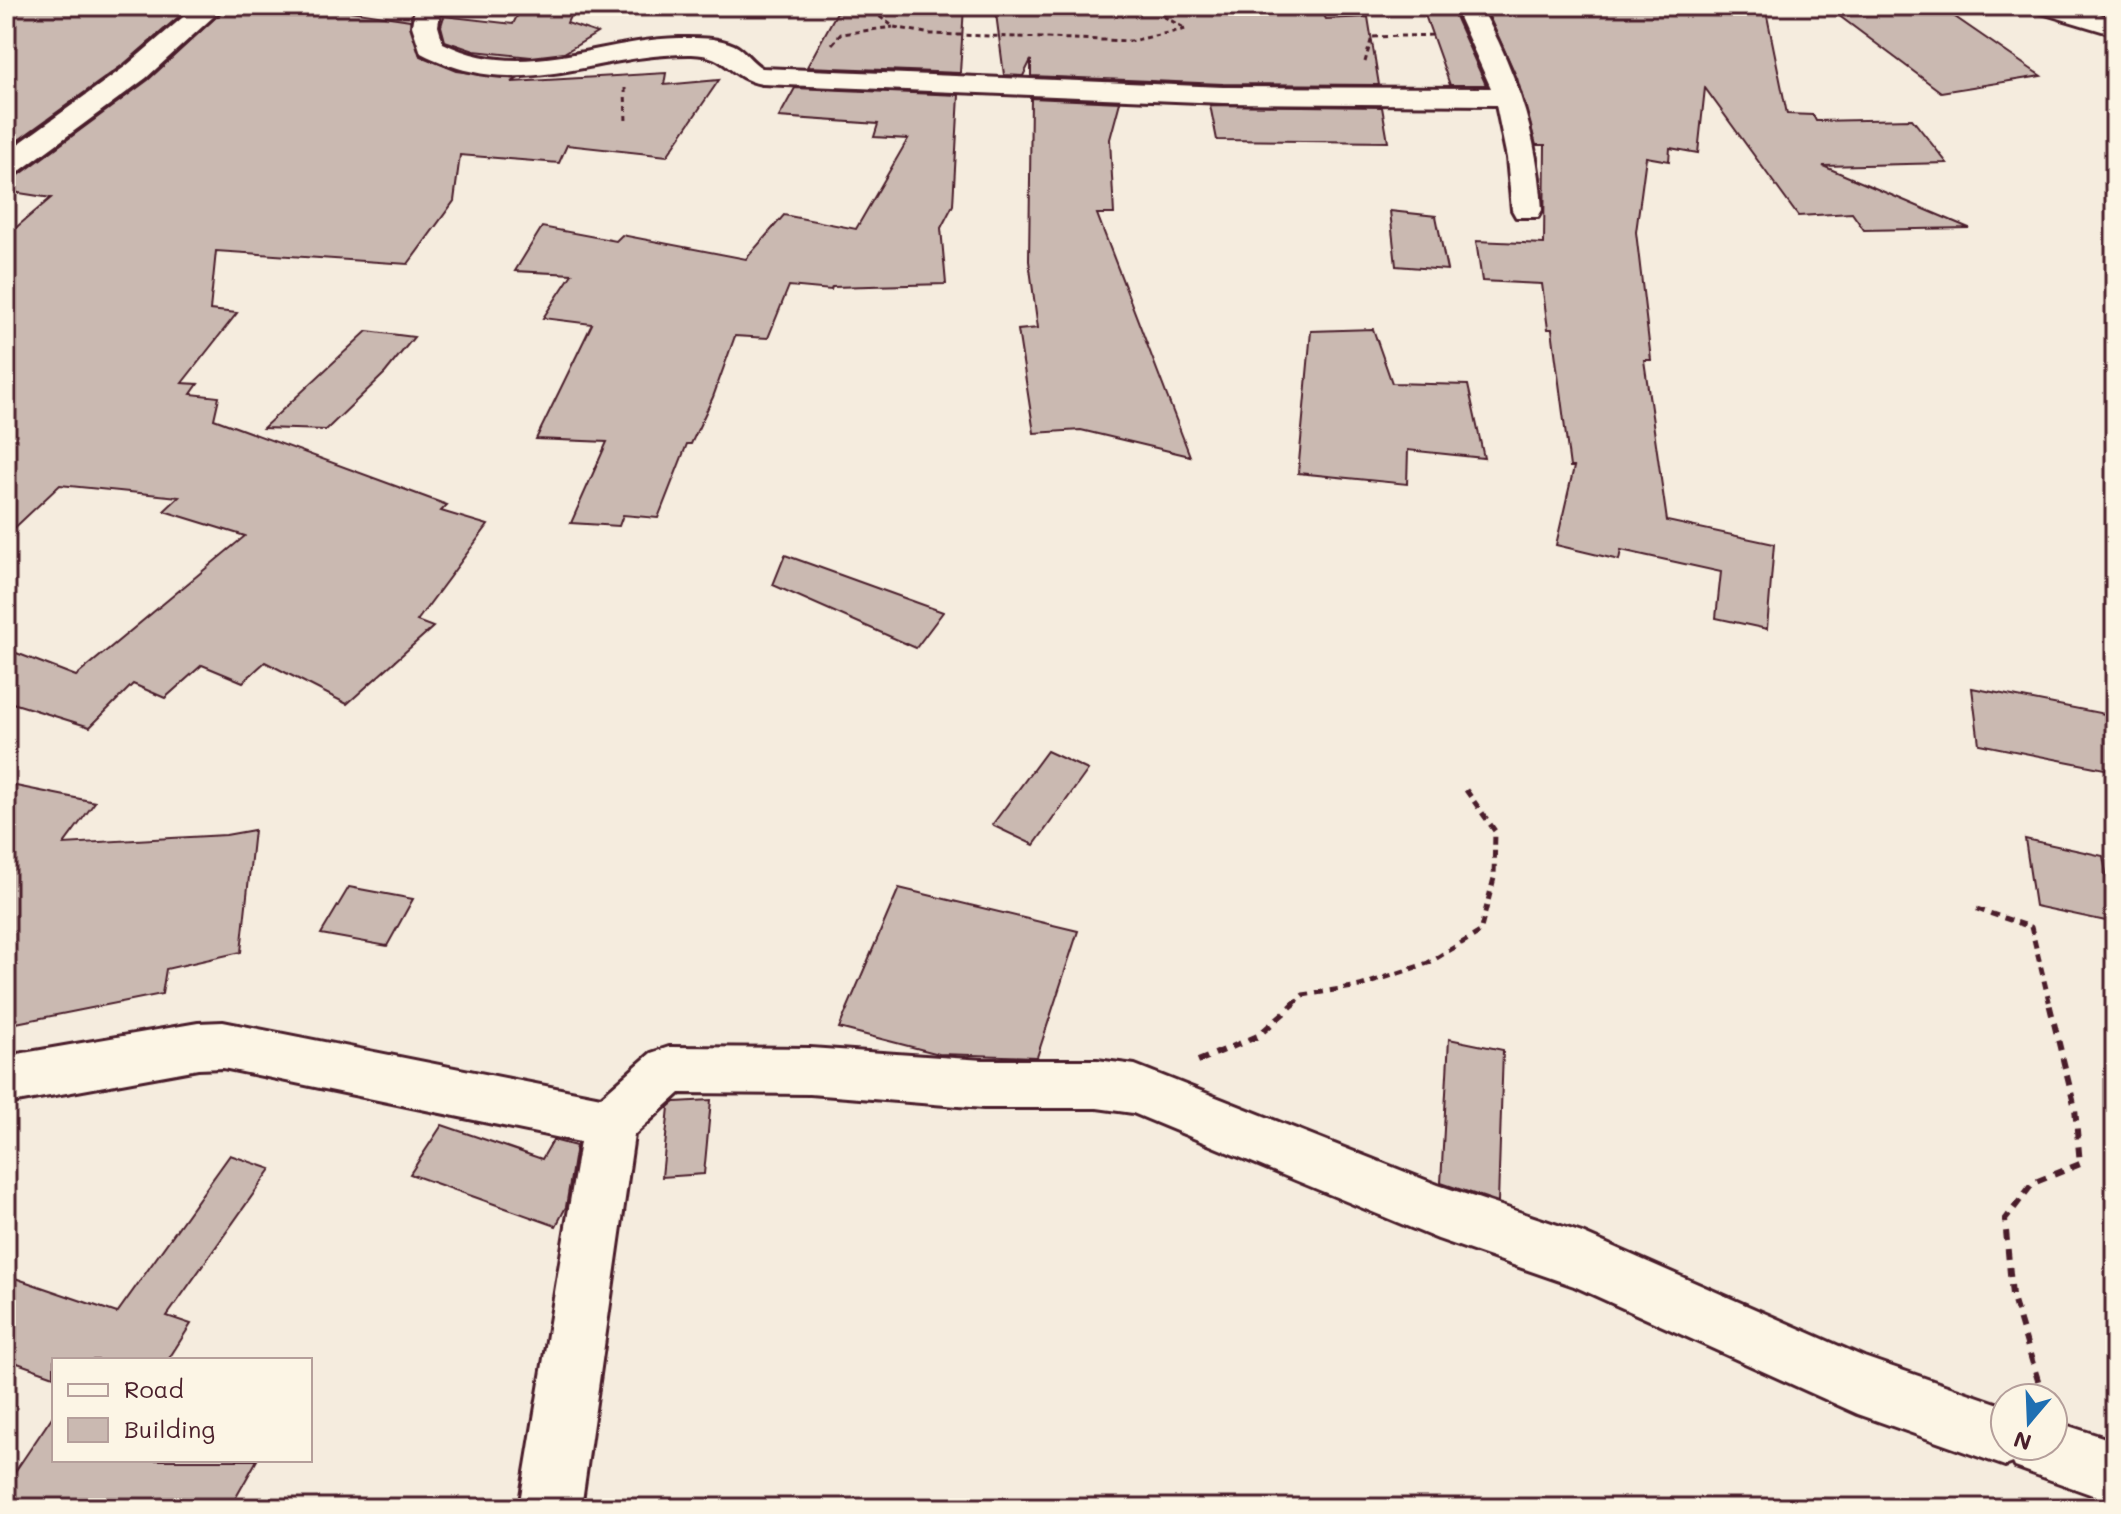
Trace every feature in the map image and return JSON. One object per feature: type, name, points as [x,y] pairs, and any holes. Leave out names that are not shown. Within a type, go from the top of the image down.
[{"type":"street","points":[[6,167],[136,72],[212,6]]},
{"type":"street","points":[[428,6],[425,26],[431,47],[451,59],[511,72],[624,51],[689,46],[722,50],[731,54],[744,71],[762,76],[1208,94],[1506,97]]},
{"type":"street","points":[[1467,6],[1482,34],[1506,97],[1524,163],[1527,210]]},
{"type":"street","points":[[2047,6],[2115,27]]},
{"type":"street","points":[[14,1088],[198,1046],[223,1045],[609,1123]]},
{"type":"street","points":[[550,1508],[609,1123],[669,1070],[810,1071],[983,1084],[1097,1084],[1135,1089],[1438,1212],[1582,1261],[1858,1384],[1989,1430]]},
{"type":"street","points":[[2069,1457],[2115,1472]]},
{"type":"path","points":[[865,6],[894,27],[931,34],[1131,41],[1186,29],[1163,16],[1172,6]]},
{"type":"path","points":[[1363,66],[1372,37],[1482,34]]},
{"type":"path","points":[[1135,1089],[1258,1036],[1303,995],[1360,986],[1428,963],[1480,932],[1494,878],[1495,831],[1466,790]]},
{"type":"path","points":[[1977,909],[2031,927],[2075,1108],[2080,1164],[2033,1183],[2005,1220],[2012,1295],[2038,1382]]},
{"type":"building","points":[[6,6],[191,6],[124,64],[6,149]]},
{"type":"building","points":[[228,6],[320,10],[325,7],[410,20],[420,56],[457,71],[517,79],[512,82],[666,73],[664,85],[719,80],[667,156],[567,145],[559,163],[460,155],[454,201],[408,264],[216,251],[210,310],[237,313],[182,383],[198,384],[191,394],[219,397],[214,419],[447,505],[441,511],[488,525],[417,621],[433,627],[347,704],[265,662],[243,682],[202,665],[165,698],[133,684],[90,727],[6,701],[6,649],[76,676],[245,536],[164,511],[179,497],[60,485],[6,536],[6,236],[51,198],[6,191],[6,179],[19,175],[148,80]]},
{"type":"building","points":[[522,6],[574,7],[567,23],[597,33],[564,53],[531,57],[474,51],[445,41],[441,26],[444,16],[513,24]]},
{"type":"building","points":[[920,6],[964,6],[960,73],[807,67],[837,12],[917,14]]},
{"type":"building","points":[[995,6],[1319,6],[1326,19],[1368,17],[1379,85],[1223,84],[1031,76],[1031,60],[1023,76],[1004,75]]},
{"type":"building","points":[[1493,6],[1662,8],[1665,14],[1765,6],[1787,114],[1813,115],[1816,121],[1912,119],[1947,163],[1823,166],[1969,228],[1864,230],[1852,213],[1798,216],[1705,88],[1698,153],[1670,148],[1669,161],[1646,157],[1636,232],[1651,360],[1644,360],[1667,521],[1774,544],[1767,629],[1716,618],[1721,572],[1621,550],[1619,560],[1556,545],[1574,467],[1570,467],[1552,329],[1548,329],[1542,284],[1482,281],[1476,241],[1544,244],[1545,145],[1536,145],[1517,78],[1487,12],[1495,12]]},
{"type":"building","points":[[1826,6],[1939,6],[2041,76],[1941,92]]},
{"type":"building","points":[[1454,14],[1486,85],[1450,85],[1425,15]]},
{"type":"building","points":[[795,88],[959,95],[953,205],[941,228],[946,284],[832,287],[831,290],[789,286],[768,338],[735,336],[713,397],[691,444],[687,444],[658,518],[623,515],[619,526],[571,523],[607,442],[536,439],[592,324],[543,318],[572,274],[515,271],[542,227],[616,241],[622,235],[746,259],[784,215],[856,229],[908,139],[874,137],[878,124],[779,117]]},
{"type":"building","points":[[1031,98],[1120,102],[1110,139],[1114,214],[1097,214],[1190,456],[1081,430],[1034,433],[1018,330],[1038,328],[1029,261]]},
{"type":"building","points":[[1210,105],[1382,107],[1388,142],[1217,140]]},
{"type":"building","points":[[1390,211],[1436,216],[1447,270],[1396,266]]},
{"type":"building","points":[[1373,329],[1392,383],[1468,385],[1484,458],[1408,450],[1407,484],[1298,473],[1311,331]]},
{"type":"building","points":[[367,331],[414,337],[385,373],[326,430],[263,428]]},
{"type":"building","points":[[785,555],[943,612],[916,648],[773,585]]},
{"type":"building","points":[[1972,688],[2115,716],[2115,771],[1979,744]]},
{"type":"building","points":[[1047,751],[1088,770],[1034,845],[992,825]]},
{"type":"building","points":[[6,784],[95,802],[64,844],[226,835],[254,830],[241,952],[166,969],[162,994],[6,1025]]},
{"type":"building","points":[[2025,839],[2103,856],[2115,923],[2035,906]]},
{"type":"building","points":[[349,887],[413,899],[387,946],[321,934]]},
{"type":"building","points":[[899,888],[1078,931],[1037,1057],[939,1054],[839,1028]]},
{"type":"building","points":[[1449,1039],[1503,1050],[1498,1202],[1441,1183]]},
{"type":"building","points":[[711,1100],[704,1174],[662,1177],[669,1107],[675,1102]]},
{"type":"building","points":[[442,1125],[542,1159],[553,1140],[576,1146],[566,1207],[556,1226],[410,1174]]},
{"type":"building","points":[[230,1155],[271,1169],[167,1316],[191,1324],[169,1358],[52,1358],[52,1375],[6,1359],[6,1275],[117,1313]]},
{"type":"building","points":[[52,1417],[52,1462],[256,1462],[230,1508],[212,1508],[184,1498],[178,1508],[6,1508],[6,1485]]}]
